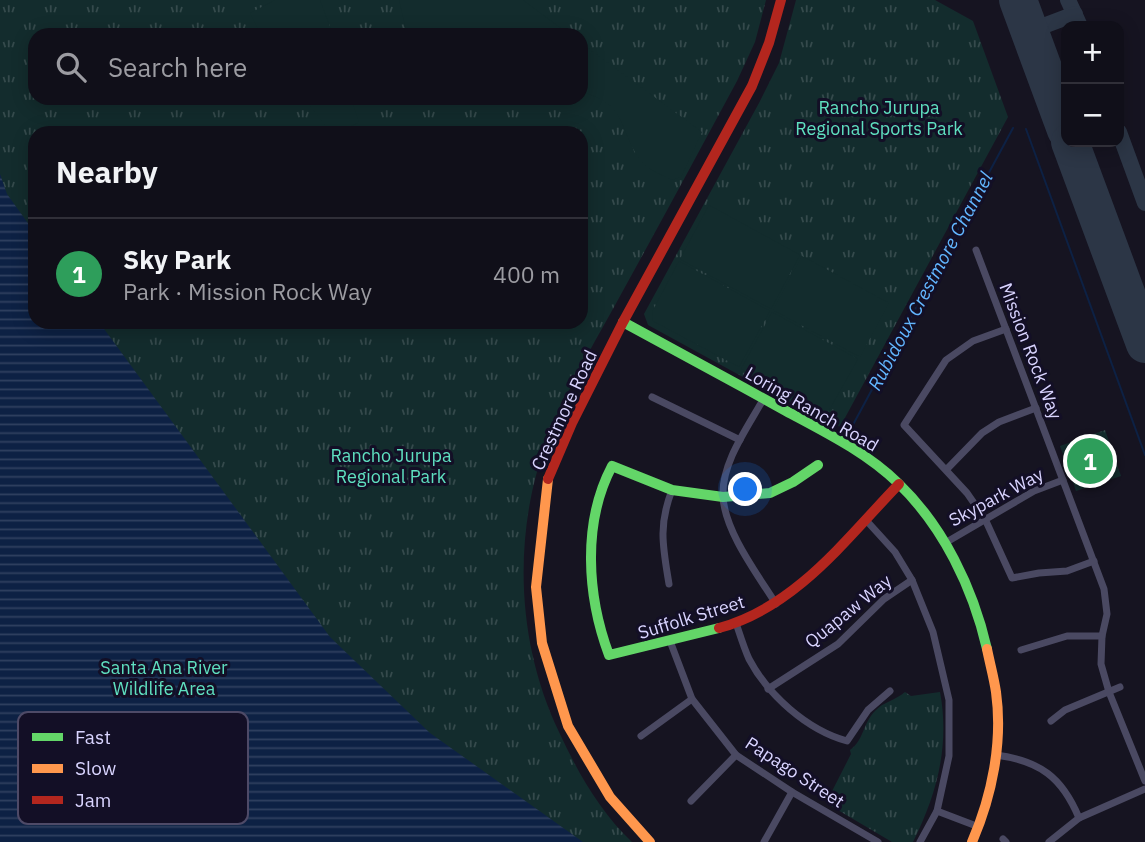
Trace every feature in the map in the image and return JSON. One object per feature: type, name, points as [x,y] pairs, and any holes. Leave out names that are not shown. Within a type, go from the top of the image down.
[{"type":"street","name":"Crestmore Road","points":[[650,842],[610,797],[568,726],[542,643],[536,587],[547,482],[572,423],[623,322],[752,86],[769,43],[781,0]]},
{"type":"street","name":"Mission Rock Way","points":[[976,250],[1104,589],[1107,614],[1102,636],[1101,664],[1109,692],[1145,781]]},
{"type":"street","name":"Loring Ranch Road","points":[[623,322],[863,454],[899,484],[924,512],[945,542],[970,595],[987,646],[997,701],[996,755],[979,827],[972,842]]},
{"type":"street","points":[[1006,329],[972,341],[947,360],[904,425],[947,469],[985,519],[1012,578],[1039,572],[1067,571],[1094,561]]},
{"type":"street","points":[[652,397],[740,440]]},
{"type":"street","points":[[764,398],[740,440],[728,468],[723,497],[734,535],[775,604]]},
{"type":"street","points":[[947,469],[982,433],[999,422],[1036,408]]},
{"type":"street","points":[[669,584],[662,537],[664,511],[672,490],[723,497],[769,493],[793,482],[818,465]]},
{"type":"street","name":"Suffolk Street","points":[[672,490],[612,466],[600,493],[591,546],[593,596],[609,655],[736,623],[775,604],[807,580],[899,484]]},
{"type":"street","name":"Skypark Way","points":[[945,542],[1034,491],[1063,480]]},
{"type":"street","points":[[865,519],[895,552],[912,580],[933,632],[949,700],[949,756],[937,811],[920,842]]},
{"type":"street","name":"Quapaw Way","points":[[768,689],[838,644],[884,598],[912,580]]},
{"type":"street","points":[[736,623],[749,658],[768,689],[814,725],[847,741],[869,710],[890,691]]},
{"type":"street","points":[[1021,650],[1067,636],[1102,636]]},
{"type":"street","name":"Papago Street","points":[[670,641],[692,699],[736,755],[792,792],[878,842]]},
{"type":"street","points":[[1051,721],[1065,710],[1121,687]]},
{"type":"street","points":[[641,736],[692,699]]},
{"type":"street","points":[[691,801],[736,755]]},
{"type":"street","points":[[996,755],[1027,761],[1043,768],[1071,799],[1079,818]]},
{"type":"street","points":[[1049,842],[1079,818],[1145,789]]},
{"type":"street","points":[[764,842],[792,792]]},
{"type":"street","points":[[937,811],[979,827]]},
{"type":"green space","name":"Rancho Jurupa Regional Park","points":[[0,0],[766,0],[755,42],[737,81],[566,395],[538,469],[529,507],[524,584],[527,622],[544,697],[582,776],[610,818],[632,842],[0,842]]},
{"type":"green space","points":[[275,0],[320,0],[330,28],[258,28],[250,13]]},
{"type":"green space","points":[[399,0],[523,0],[561,28],[406,28]]},
{"type":"green space","name":"Rancho Jurupa Regional Sports Park","points":[[796,0],[935,0],[973,21],[1008,117],[840,427],[822,417],[820,419],[648,325],[644,314],[779,63]]},
{"type":"green space","points":[[588,48],[702,132],[681,177],[672,180],[646,166],[635,152],[616,112],[588,95]]},
{"type":"green space","points":[[309,105],[353,105],[359,122],[352,126],[326,126]]},
{"type":"green space","points":[[709,205],[800,255],[771,309],[680,259]]},
{"type":"green space","points":[[802,256],[889,303],[860,357],[773,310]]},
{"type":"green space","points":[[679,261],[770,311],[739,367],[653,321],[652,312]]},
{"type":"green space","points":[[772,312],[858,359],[827,414],[741,369]]},
{"type":"green space","points":[[1105,430],[1121,476],[1076,491],[1060,446]]},
{"type":"green space","points":[[905,692],[911,696],[940,692],[943,712],[942,750],[935,787],[913,842],[892,842],[826,803],[851,754],[850,750],[855,746],[871,716],[882,705]]},
{"type":"water","name":"Santa Ana River Wildlife Area","points":[[0,174],[7,194],[28,223],[28,329],[104,329],[330,637],[430,733],[583,842],[0,842]]},
{"type":"waterway","name":"Rubidoux Crestmore Channel","points":[[848,434],[1013,128]]},
{"type":"waterway","name":"Rubidoux Crestmore Channel","points":[[1026,129],[1145,455]]},
{"type":"taxiway","points":[[1068,0],[1078,21]]},
{"type":"taxiway","points":[[1030,31],[1075,14]]},
{"type":"taxiway","points":[[1124,146],[1145,203]]},
{"type":"runway","points":[[1018,0],[1061,116]]},
{"type":"runway","points":[[1072,147],[1145,344]]},
{"type":"traffic: fast","points":[[623,322],[845,443],[886,472],[929,518],[954,559],[974,603],[987,649]]},
{"type":"traffic: fast","points":[[719,628],[609,655],[596,609],[591,560],[596,511],[612,466],[672,490],[723,497],[770,493],[818,465]]},
{"type":"traffic: slow","points":[[548,479],[536,587],[542,643],[568,726],[610,797],[650,842]]},
{"type":"traffic: slow","points":[[972,842],[990,788],[997,749],[998,711],[987,649]]},
{"type":"traffic: jam","points":[[548,479],[572,423],[623,322],[752,86],[769,43],[781,0]]},
{"type":"traffic: jam","points":[[719,628],[747,618],[796,588],[839,549],[899,484]]},
{"type":"place","name":"Sky Park","points":[[1090,461]]}]
